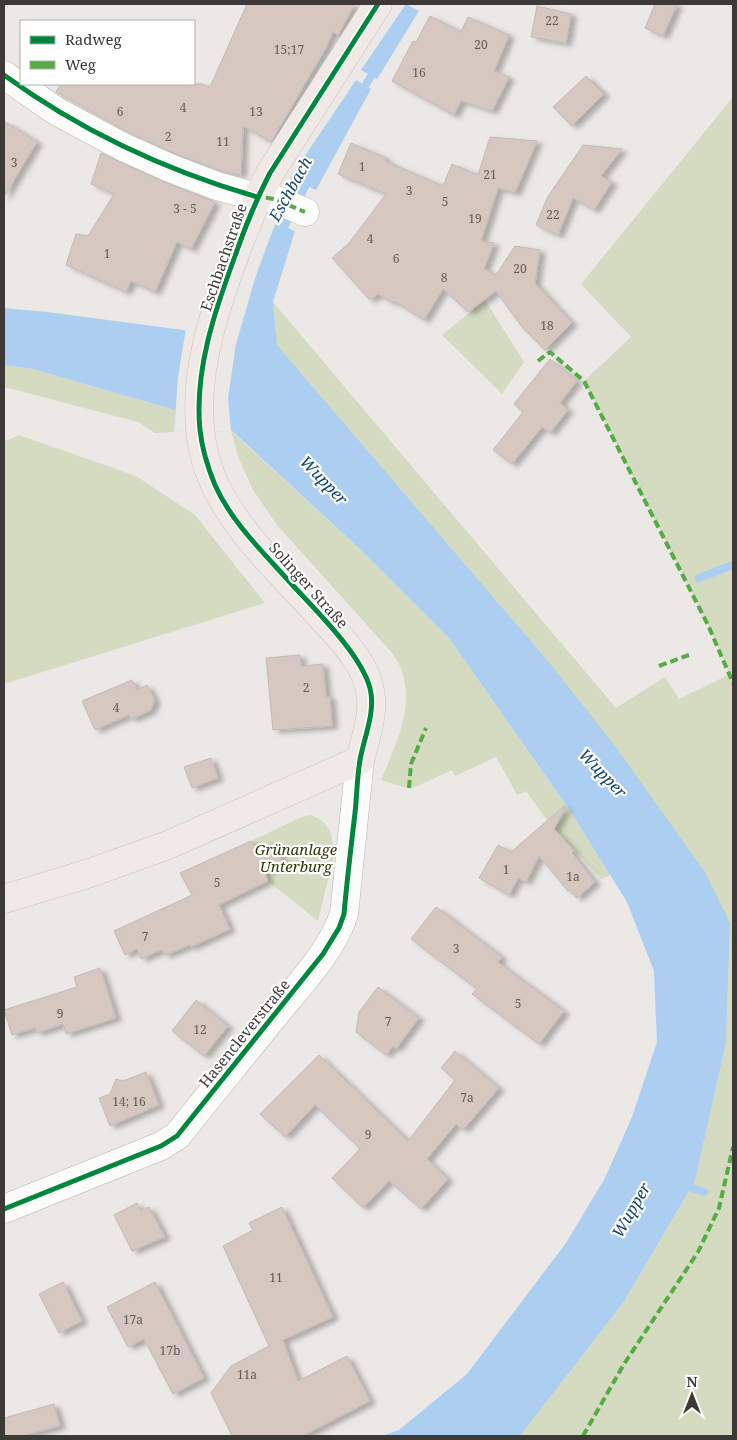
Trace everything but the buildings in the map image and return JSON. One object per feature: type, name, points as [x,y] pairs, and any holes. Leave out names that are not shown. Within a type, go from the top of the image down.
[{"type":"main road","name":"Eschbachstraße","points":[[200,432],[200,399],[203,367],[209,336],[224,284],[260,203],[270,173],[378,4]]},
{"type":"main road","name":"Solinger Straße","points":[[200,432],[209,470],[216,487],[234,516],[253,541],[346,645],[357,660],[367,680],[370,689],[371,706],[360,760]]},
{"type":"main road","points":[[4,899],[90,874],[168,844],[360,760]]},
{"type":"street","points":[[4,74],[56,111],[123,147],[170,168],[260,203],[305,212]]},
{"type":"street","name":"Hasencleverstraße","points":[[4,1209],[162,1146],[177,1136],[288,999],[329,945],[339,928],[344,914],[360,760]]},
{"type":"green space","points":[[733,97],[733,1436],[520,1436],[623,1303],[695,1181],[726,1043],[730,923],[544,656],[277,345],[273,302],[616,708],[665,677],[679,699],[730,674],[708,625],[584,381],[631,337],[581,284]]},
{"type":"green space","points":[[485,300],[524,362],[502,394],[442,335]]},
{"type":"green space","points":[[4,365],[33,369],[175,410],[174,432],[155,433],[138,422],[4,387]]},
{"type":"green space","points":[[231,431],[359,548],[449,638],[569,809],[611,875],[601,879],[543,815],[526,791],[517,795],[496,757],[455,776],[452,770],[413,788],[381,780],[400,733],[404,717],[406,702],[405,686],[401,670],[393,654],[277,525],[253,490],[239,459]]},
{"type":"green space","points":[[19,435],[136,476],[195,515],[265,603],[4,684],[4,441]]},
{"type":"green space","name":"Grünanlage Unterburg","points":[[311,815],[328,827],[333,844],[333,859],[318,921],[268,881],[251,841],[302,817]]},
{"type":"water","points":[[406,4],[419,11],[377,79],[361,70]]},
{"type":"water","points":[[356,80],[371,89],[316,190],[290,178]]},
{"type":"water","name":"Wupper","points":[[276,222],[295,231],[273,302],[277,345],[544,656],[613,743],[705,872],[730,923],[726,1043],[695,1181],[623,1303],[520,1436],[382,1436],[399,1430],[467,1374],[566,1243],[605,1178],[632,1117],[657,1042],[654,971],[627,902],[569,809],[449,638],[359,548],[232,431],[174,432],[175,410],[33,369],[4,365],[4,308],[191,331],[236,344],[256,275]]},
{"type":"pier","points":[[277,220],[296,229],[295,231],[276,222],[265,248],[245,308],[236,344],[228,398],[231,431],[174,432],[178,377],[186,328],[234,341],[263,247],[274,221]]},
{"type":"waterway","name":"Eschbach","points":[[360,94],[376,68]]},
{"type":"waterway","name":"Eschbach","points":[[281,233],[310,177]]},
{"type":"waterway","points":[[699,578],[733,565]]},
{"type":"waterway","points":[[682,1185],[704,1192]]},
{"type":"marked path","points":[[254,196],[274,199],[305,212]]},
{"type":"marked path","points":[[538,361],[550,352],[584,381],[708,625],[733,683]]},
{"type":"marked path","points":[[659,666],[689,655]]},
{"type":"marked path","points":[[409,788],[411,764],[426,728]]},
{"type":"marked path","points":[[583,1436],[624,1364],[698,1252],[719,1208],[733,1147]]},
{"type":"cycle path","points":[[4,1209],[161,1146],[177,1136],[323,954],[339,928],[344,914],[359,766],[371,715],[370,688],[365,674],[346,645],[322,616],[247,535],[229,511],[212,479],[200,430],[199,408],[203,363],[214,319],[255,203],[270,173],[378,4]]},
{"type":"cycle path","points":[[4,75],[63,114],[125,147],[189,175],[257,197]]}]
